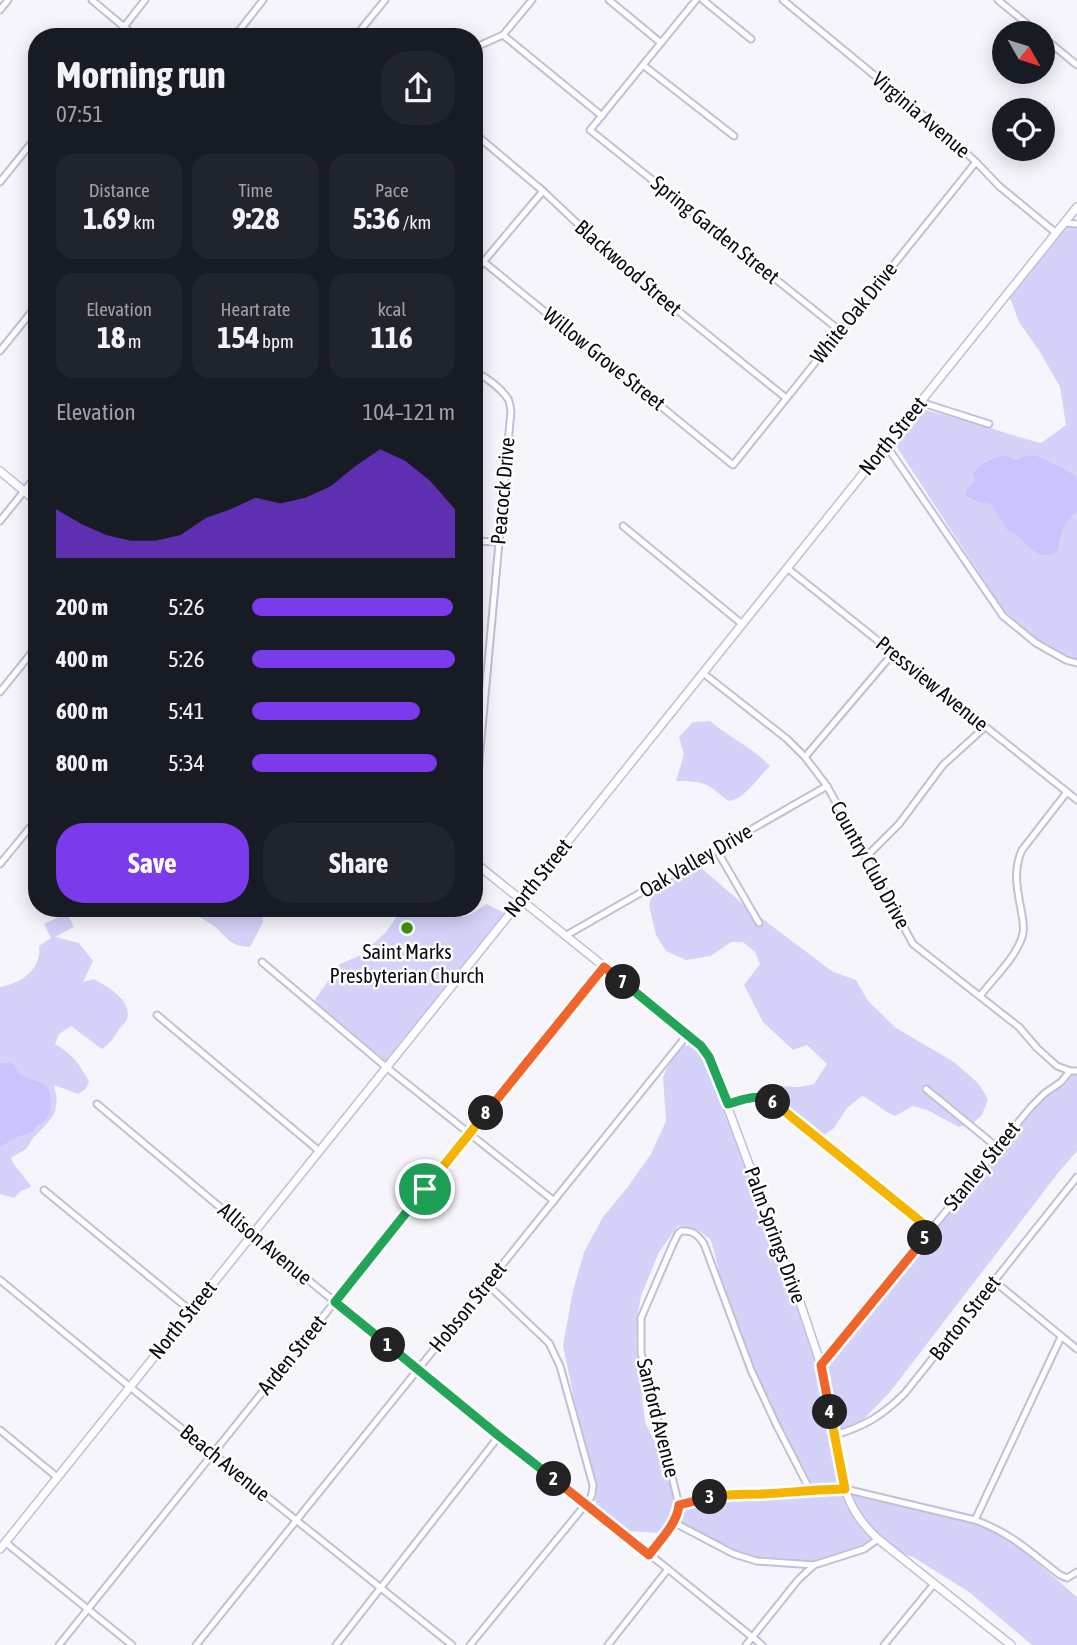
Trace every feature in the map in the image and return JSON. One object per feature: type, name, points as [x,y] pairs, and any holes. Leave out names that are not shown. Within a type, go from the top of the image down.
[{"type":"street","points":[[0,9],[8,0]]},
{"type":"street","points":[[92,0],[124,27],[145,0]]},
{"type":"street","points":[[241,28],[263,0]]},
{"type":"street","points":[[362,28],[385,0]]},
{"type":"street","points":[[483,44],[503,35],[532,0]]},
{"type":"street","points":[[609,0],[661,43]]},
{"type":"street","points":[[503,35],[601,116],[696,0]]},
{"type":"street","points":[[703,0],[751,39]]},
{"type":"street","name":"Virginia Avenue","points":[[783,0],[942,131],[999,186],[1056,233]]},
{"type":"street","points":[[998,0],[1023,21]]},
{"type":"street","points":[[1055,47],[1077,65]]},
{"type":"street","points":[[643,65],[734,136]]},
{"type":"street","name":"Spring Garden Street","points":[[601,116],[590,130],[839,330]]},
{"type":"street","name":"Blackwood Street","points":[[483,141],[543,191],[619,263],[786,398]]},
{"type":"street","points":[[0,182],[28,147]]},
{"type":"street","name":"White Oak Drive","points":[[733,465],[976,162]]},
{"type":"street","points":[[483,261],[543,191]]},
{"type":"street","name":"North Street","points":[[3,1545],[1077,207]]},
{"type":"street","points":[[1065,223],[1077,224]]},
{"type":"street","name":"Willow Grove Street","points":[[483,261],[733,465]]},
{"type":"street","points":[[0,351],[28,316]]},
{"type":"street","name":"Peacock Drive","points":[[483,377],[507,397],[510,411],[483,706]]},
{"type":"street","points":[[920,402],[989,424]]},
{"type":"street","points":[[886,444],[1003,616],[1036,643],[1066,660],[1077,663]]},
{"type":"street","points":[[0,471],[28,494]]},
{"type":"street","points":[[0,521],[28,486]]},
{"type":"street","points":[[623,526],[742,624]]},
{"type":"street","points":[[483,541],[498,542]]},
{"type":"street","name":"Pressview Avenue","points":[[787,568],[1077,800]]},
{"type":"street","points":[[805,757],[894,652]]},
{"type":"street","points":[[0,692],[28,657]]},
{"type":"street","name":"Country Club Drive","points":[[703,673],[787,739],[805,757],[827,786],[913,944],[1019,1027],[1057,1066],[1074,1071]]},
{"type":"street","points":[[866,857],[899,824],[943,765],[985,727]]},
{"type":"street","name":"Oak Valley Drive","points":[[565,936],[827,786]]},
{"type":"street","points":[[980,996],[1016,950],[1022,937],[1024,927],[1015,872],[1017,861],[1022,850],[1067,792]]},
{"type":"street","points":[[0,864],[28,830]]},
{"type":"street","points":[[716,849],[759,923]]},
{"type":"street","name":"Palm Springs Drive","points":[[483,869],[688,1034],[709,1057],[821,1365],[845,1489],[856,1514],[878,1539],[1011,1645]]},
{"type":"street","points":[[262,962],[386,1067],[554,1201]]},
{"type":"street","name":"Arden Street","points":[[59,1645],[604,967]]},
{"type":"street","points":[[157,1016],[318,1150]]},
{"type":"street","name":"Hobson Street","points":[[196,1645],[688,1034]]},
{"type":"street","name":"Stanley Street","points":[[821,1365],[1030,1108],[1074,1071]]},
{"type":"street","points":[[926,1089],[998,1147]]},
{"type":"street","points":[[728,1104],[750,1097],[771,1100],[931,1230]]},
{"type":"street","name":"Allison Avenue","points":[[97,1104],[499,1436],[762,1645]]},
{"type":"street","name":"Barton Street","points":[[835,1435],[858,1428],[888,1410],[905,1393],[1077,1177]]},
{"type":"street","points":[[44,1190],[191,1311]]},
{"type":"street","name":"Sanford Avenue","points":[[673,1522],[679,1505],[641,1353],[641,1318],[681,1231],[698,1235],[704,1244],[751,1370],[810,1490]]},
{"type":"street","name":"Beach Avenue","points":[[0,1280],[452,1645]]},
{"type":"street","points":[[994,1281],[1077,1349]]},
{"type":"street","points":[[470,1645],[586,1503],[592,1494],[593,1485],[560,1366],[549,1343],[487,1284]]},
{"type":"street","points":[[975,1520],[1061,1337]]},
{"type":"street","points":[[0,1430],[57,1477]]},
{"type":"street","points":[[336,1645],[499,1436]]},
{"type":"street","points":[[679,1505],[731,1493],[845,1489],[993,1526],[1012,1536],[1060,1575],[1067,1578],[1077,1572]]},
{"type":"street","points":[[649,1555],[673,1522],[734,1554],[757,1561],[814,1565],[864,1549],[878,1539]]},
{"type":"street","points":[[3,1545],[132,1645]]},
{"type":"street","points":[[746,1645],[798,1580],[814,1565]]},
{"type":"street","points":[[608,1645],[668,1569]]},
{"type":"street","points":[[884,1645],[934,1584]]},
{"type":"shaded area","points":[[1067,227],[1077,228],[1077,660],[1039,640],[1004,611],[896,446],[925,410],[1041,443],[1066,425],[1060,387],[1019,322],[1010,298]]},
{"type":"shaded area","points":[[1006,455],[1017,460],[1032,455],[1077,478],[1077,511],[1063,528],[1058,550],[1050,555],[1037,553],[1008,531],[991,504],[966,496],[975,480],[973,473],[988,461]]},
{"type":"shaded area","points":[[710,721],[770,766],[746,792],[729,801],[706,785],[676,781],[684,754],[679,737],[693,722]]},
{"type":"shaded area","points":[[694,867],[700,867],[743,904],[757,927],[764,924],[760,917],[833,972],[856,980],[868,1001],[896,1028],[954,1062],[978,1083],[988,1099],[982,1115],[973,1123],[925,1084],[921,1090],[965,1125],[959,1127],[927,1110],[913,1106],[895,1116],[862,1096],[847,1108],[834,1128],[824,1135],[781,1103],[774,1095],[778,1086],[799,1087],[814,1084],[827,1064],[807,1045],[793,1050],[763,1022],[744,985],[760,964],[755,952],[743,942],[731,942],[711,956],[686,960],[666,951],[656,935],[649,905],[653,890]]},
{"type":"shaded area","points":[[487,904],[504,913],[386,1061],[314,1001],[340,964],[361,955],[386,932],[397,917],[483,917],[483,906]]},
{"type":"shaded area","points":[[59,917],[69,917],[74,927],[55,937],[79,943],[93,961],[83,982],[94,979],[105,986],[122,1000],[128,1012],[127,1019],[102,1049],[71,1026],[59,1034],[55,1044],[75,1060],[89,1081],[86,1089],[78,1094],[54,1085],[57,1102],[54,1113],[26,1149],[11,1158],[31,1186],[14,1198],[0,1194],[0,1148],[13,1139],[33,1132],[47,1115],[50,1099],[48,1087],[19,1074],[8,1062],[0,1063],[0,987],[15,983],[34,968],[39,946],[51,938],[44,924]]},
{"type":"shaded area","points":[[200,917],[263,917],[263,922],[250,947],[231,942]]},
{"type":"shaded area","points":[[694,1045],[706,1059],[796,1303],[816,1364],[840,1485],[812,1486],[754,1369],[720,1275],[711,1240],[698,1230],[678,1226],[659,1252],[641,1296],[636,1346],[645,1422],[657,1447],[662,1476],[670,1483],[674,1512],[660,1533],[626,1531],[597,1508],[597,1485],[575,1404],[563,1345],[573,1291],[584,1252],[603,1217],[651,1154],[666,1121],[663,1077],[670,1062],[684,1046]]},
{"type":"shaded area","points":[[0,1063],[12,1063],[20,1074],[48,1087],[50,1109],[48,1117],[33,1132],[13,1139],[0,1148]]},
{"type":"shaded area","points":[[1077,1074],[1077,1151],[890,1392],[861,1422],[838,1430],[825,1366],[1033,1110]]},
{"type":"shaded area","points":[[842,1493],[853,1516],[872,1538],[862,1545],[813,1561],[757,1557],[735,1551],[679,1521],[683,1508],[732,1497]]},
{"type":"shaded area","points":[[851,1494],[974,1524],[991,1530],[1021,1549],[1077,1597],[1077,1645],[1032,1645],[969,1592],[885,1541],[868,1523]]},
{"type":"place","name":"Saint Marks Presbyterian Church","points":[[407,928]]},
{"type":"route","points":[[604,967],[701,1046],[714,1066],[728,1104],[750,1097],[771,1100],[931,1230],[821,1365],[845,1489],[731,1493],[679,1505],[678,1514],[649,1555],[335,1302],[425,1189],[604,967]]}]
